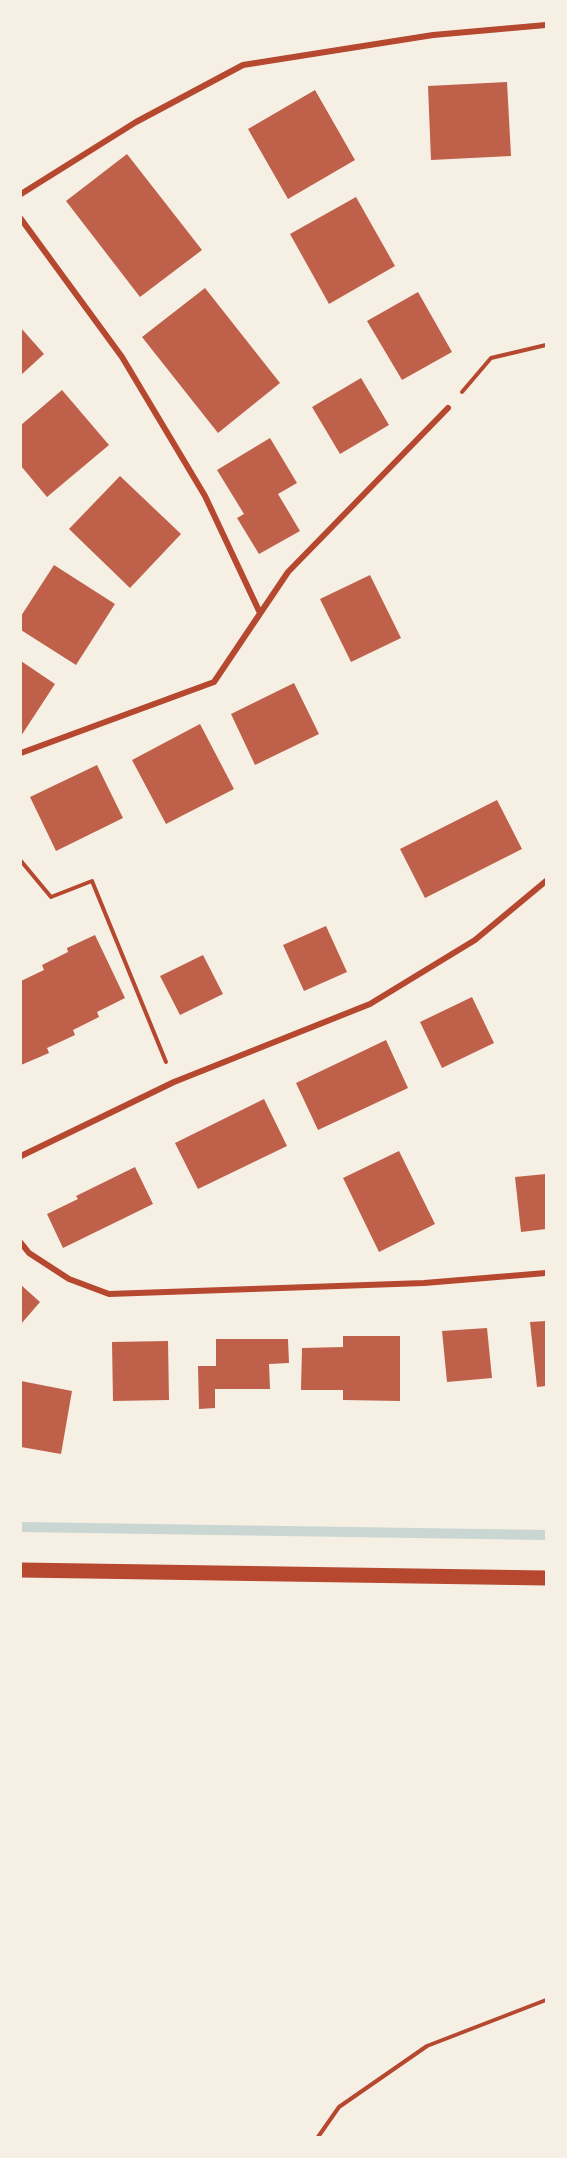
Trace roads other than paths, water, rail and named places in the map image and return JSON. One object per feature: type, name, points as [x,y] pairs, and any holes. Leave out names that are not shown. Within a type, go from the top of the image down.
[{"type":"main road","points":[[21,1570],[546,1578]]},
{"type":"street","points":[[21,194],[136,122],[243,65],[433,35],[546,25]]},
{"type":"street","points":[[21,219],[122,357],[206,495],[260,613]]},
{"type":"street","points":[[21,753],[214,682],[288,572],[448,408]]},
{"type":"street","points":[[21,1156],[174,1082],[370,1004],[475,940],[546,881]]},
{"type":"street","points":[[21,1243],[29,1253],[69,1279],[109,1294],[424,1283],[546,1273]]},
{"type":"waterway","points":[[21,1527],[546,1535]]}]
